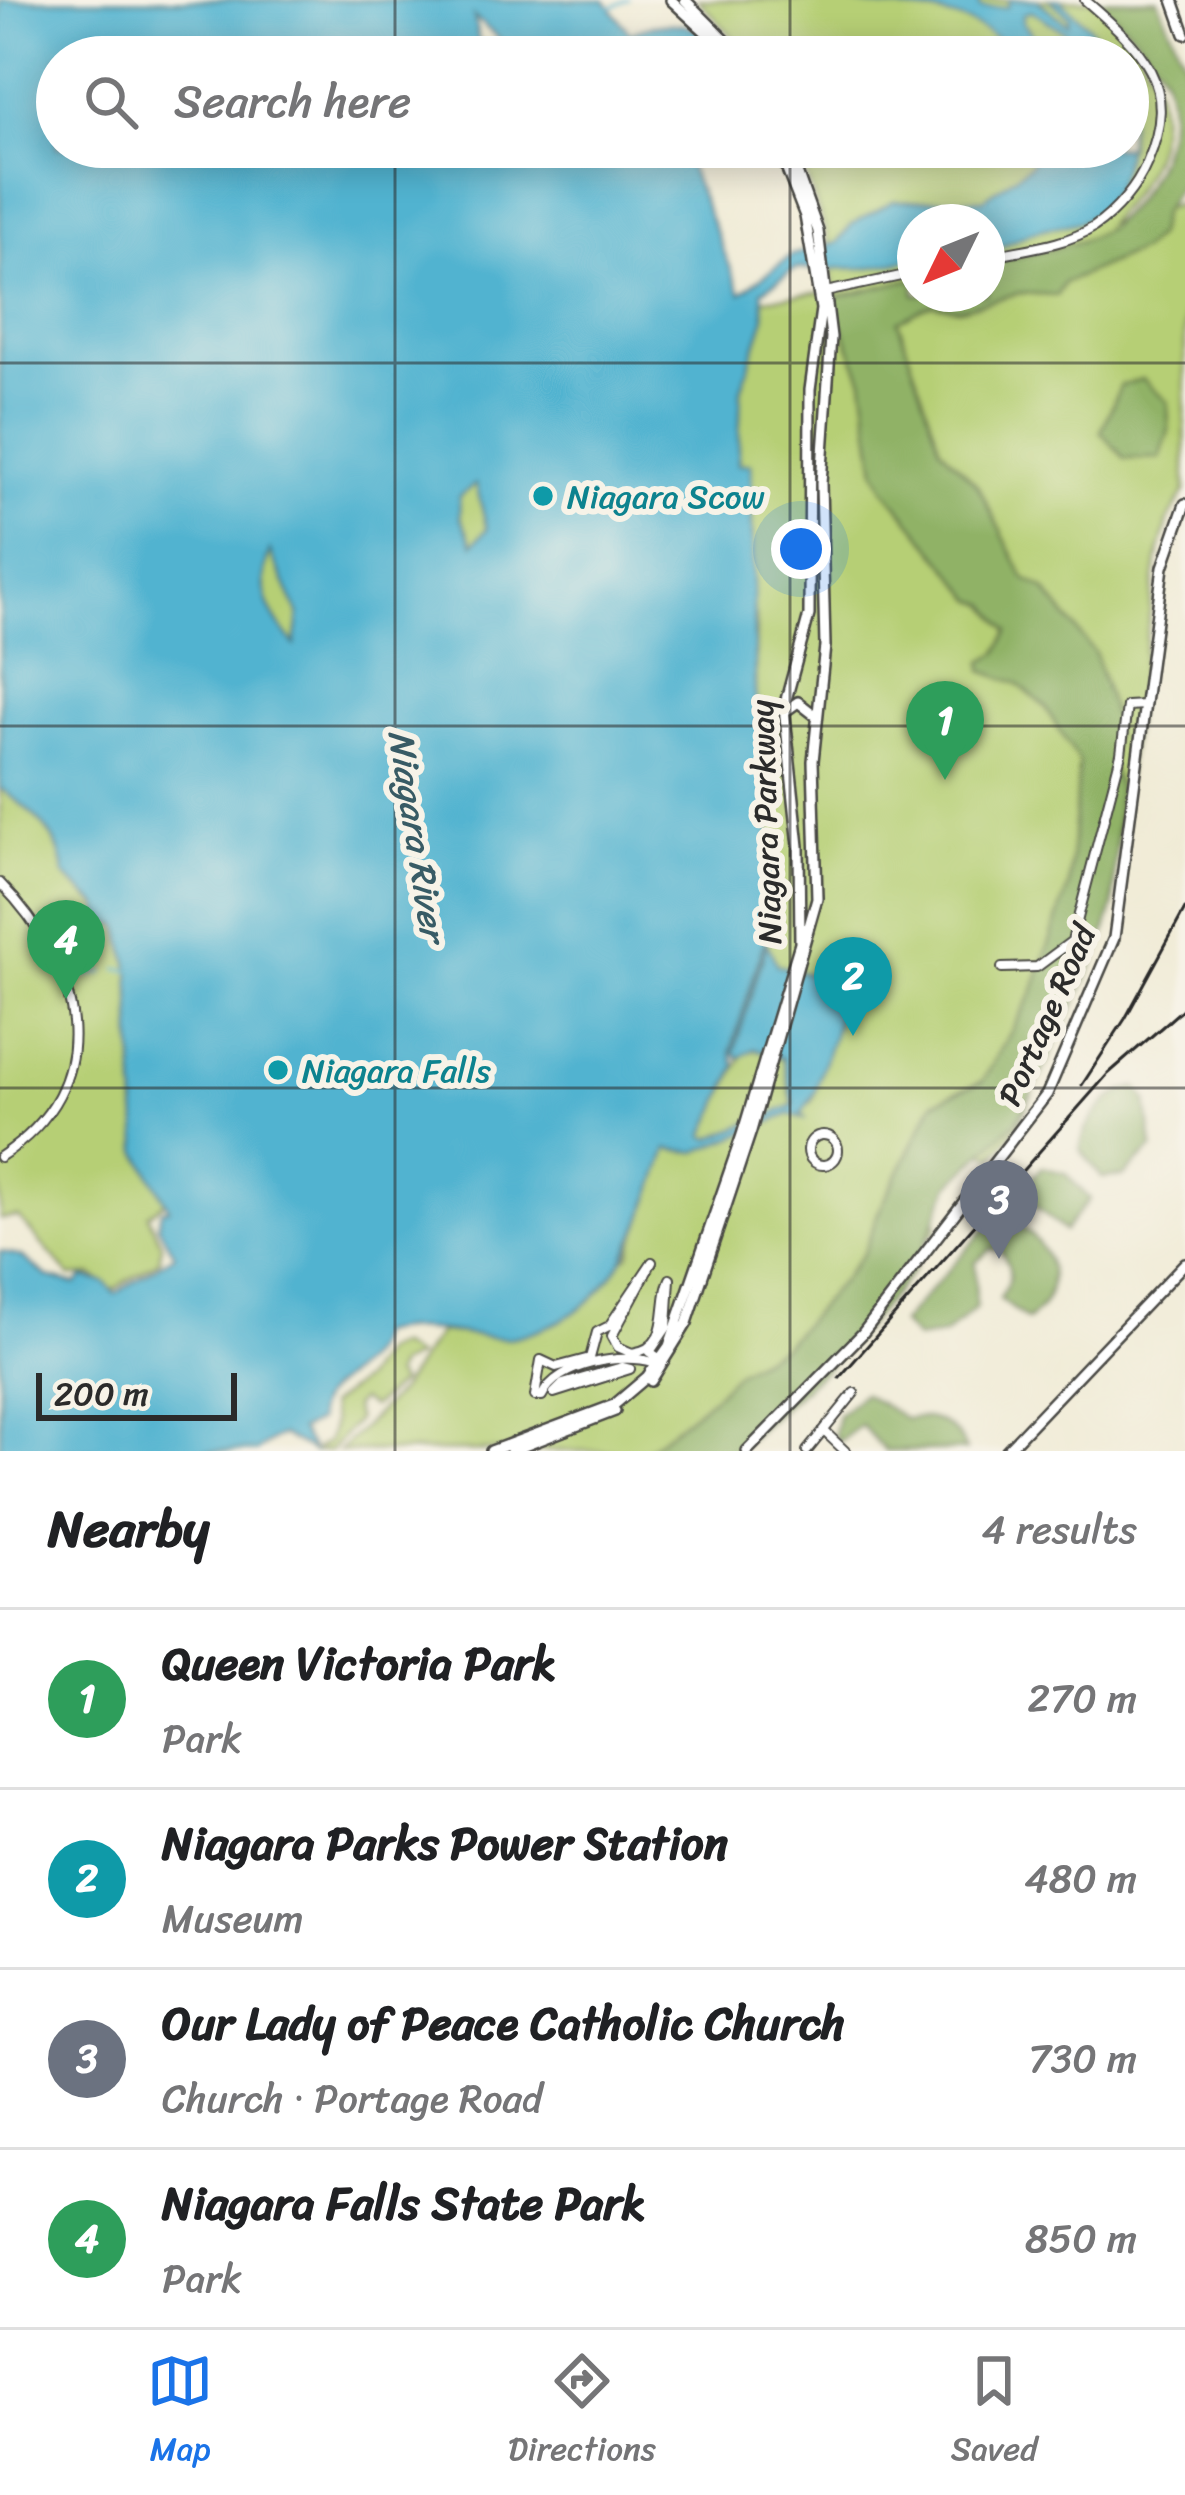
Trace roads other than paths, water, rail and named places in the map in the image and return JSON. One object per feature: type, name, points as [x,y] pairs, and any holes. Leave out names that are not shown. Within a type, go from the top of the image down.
[{"type":"main road","points":[[671,0],[710,36]]},
{"type":"main road","points":[[685,0],[721,36]]},
{"type":"main road","points":[[1172,0],[1185,34]]},
{"type":"main road","name":"Niagara Parkway","points":[[786,168],[816,243]]},
{"type":"main road","name":"Niagara Parkway","points":[[511,1451],[612,1413],[662,1369],[684,1331],[819,885],[812,772],[825,646],[820,527],[831,348],[816,243],[794,168]]},
{"type":"main road","name":"Niagara Parkway","points":[[797,969],[800,870],[784,712],[809,615],[810,390],[824,292]]},
{"type":"main road","points":[[1160,594],[1162,550],[1185,495]]},
{"type":"main road","name":"Portage Road","points":[[747,1451],[862,1334],[1047,1094],[1114,938],[1160,594],[1169,540],[1185,505]]},
{"type":"main road","points":[[784,712],[798,702],[809,708],[816,722]]},
{"type":"main road","name":"Niagara Parkway","points":[[491,1451],[597,1414],[653,1369],[681,1321],[748,1128]]},
{"type":"main road","points":[[1006,1451],[1185,1263]]},
{"type":"street","points":[[1084,0],[1123,36]]},
{"type":"street","points":[[1149,69],[1163,100],[1159,134],[1149,158]]},
{"type":"street","points":[[1005,252],[1093,227],[1145,168]]},
{"type":"street","points":[[824,292],[897,277]]},
{"type":"street","points":[[1002,968],[1037,967],[1072,941],[1121,754],[1123,715],[1127,706],[1145,705]]},
{"type":"street","points":[[0,883],[50,950],[68,1000],[75,1046],[75,1059],[55,1102],[0,1157]]},
{"type":"street","points":[[652,1262],[612,1332],[623,1351],[644,1351],[665,1323],[670,1280],[668,1324],[650,1352],[659,1358],[656,1361],[618,1358],[560,1375],[541,1396],[535,1396],[542,1360],[556,1367],[590,1358],[597,1332],[609,1326],[652,1262]]},
{"type":"street","points":[[630,1369],[622,1376],[554,1393],[563,1384],[630,1369]]},
{"type":"street","points":[[807,1451],[854,1393]]},
{"type":"street","points":[[825,1432],[845,1451]]},
{"type":"water","name":"Niagara River","points":[[0,0],[605,0],[630,33],[670,24],[694,29],[707,36],[496,36],[474,17],[478,36],[36,36],[36,168],[689,168],[741,293],[792,255],[837,243],[851,225],[893,201],[984,199],[1026,168],[1121,168],[1113,190],[1090,216],[1005,244],[1005,204],[897,204],[897,262],[868,268],[795,269],[762,291],[765,317],[741,389],[738,464],[751,464],[755,691],[779,927],[766,936],[731,1051],[736,1066],[705,1136],[710,1139],[794,1105],[783,1058],[754,1049],[739,1058],[734,1052],[767,943],[777,965],[807,974],[840,947],[860,951],[814,1094],[801,1114],[806,1119],[790,1114],[697,1152],[668,1149],[625,1256],[591,1300],[568,1316],[509,1338],[425,1330],[377,1334],[364,1361],[322,1398],[318,1421],[300,1430],[313,1451],[281,1435],[256,1451],[0,1451],[0,1251],[22,1257],[48,1277],[76,1284],[83,1277],[105,1282],[115,1294],[174,1255],[158,1225],[161,1210],[169,1208],[138,1151],[130,971],[119,926],[101,921],[98,905],[64,875],[58,848],[43,825],[0,788]],"holes":[[[476,484],[487,529],[473,544],[460,517],[459,497]],[[270,551],[299,615],[295,645],[278,623],[265,590]]]},
{"type":"water","points":[[842,0],[916,0],[936,7],[939,0],[978,0],[980,8],[1008,7],[1009,0],[1037,0],[1068,24],[1070,17],[1050,0],[1060,0],[1096,36],[1066,36],[1032,11],[1023,14],[1023,23],[1034,36],[994,36],[958,18]]},
{"type":"waterway","points":[[610,8],[628,0]]},
{"type":"waterway","points":[[118,969],[130,970]]},
{"type":"waterway","points":[[76,977],[104,972]]},
{"type":"railway","points":[[1082,1085],[1125,1019],[1185,909]]},
{"type":"railway","points":[[839,1378],[1108,1074],[1185,1007]]},
{"type":"place","name":"Niagara Scow","points":[[543,496]]},
{"type":"place","name":"Queen Victoria Park","points":[[945,780]]},
{"type":"place","name":"Niagara Falls State Park","points":[[66,999]]},
{"type":"place","name":"Niagara Parks Power Station","points":[[853,1036]]},
{"type":"place","name":"Niagara Falls","points":[[278,1070]]},
{"type":"place","name":"Our Lady of Peace Catholic Church","points":[[999,1259]]}]
